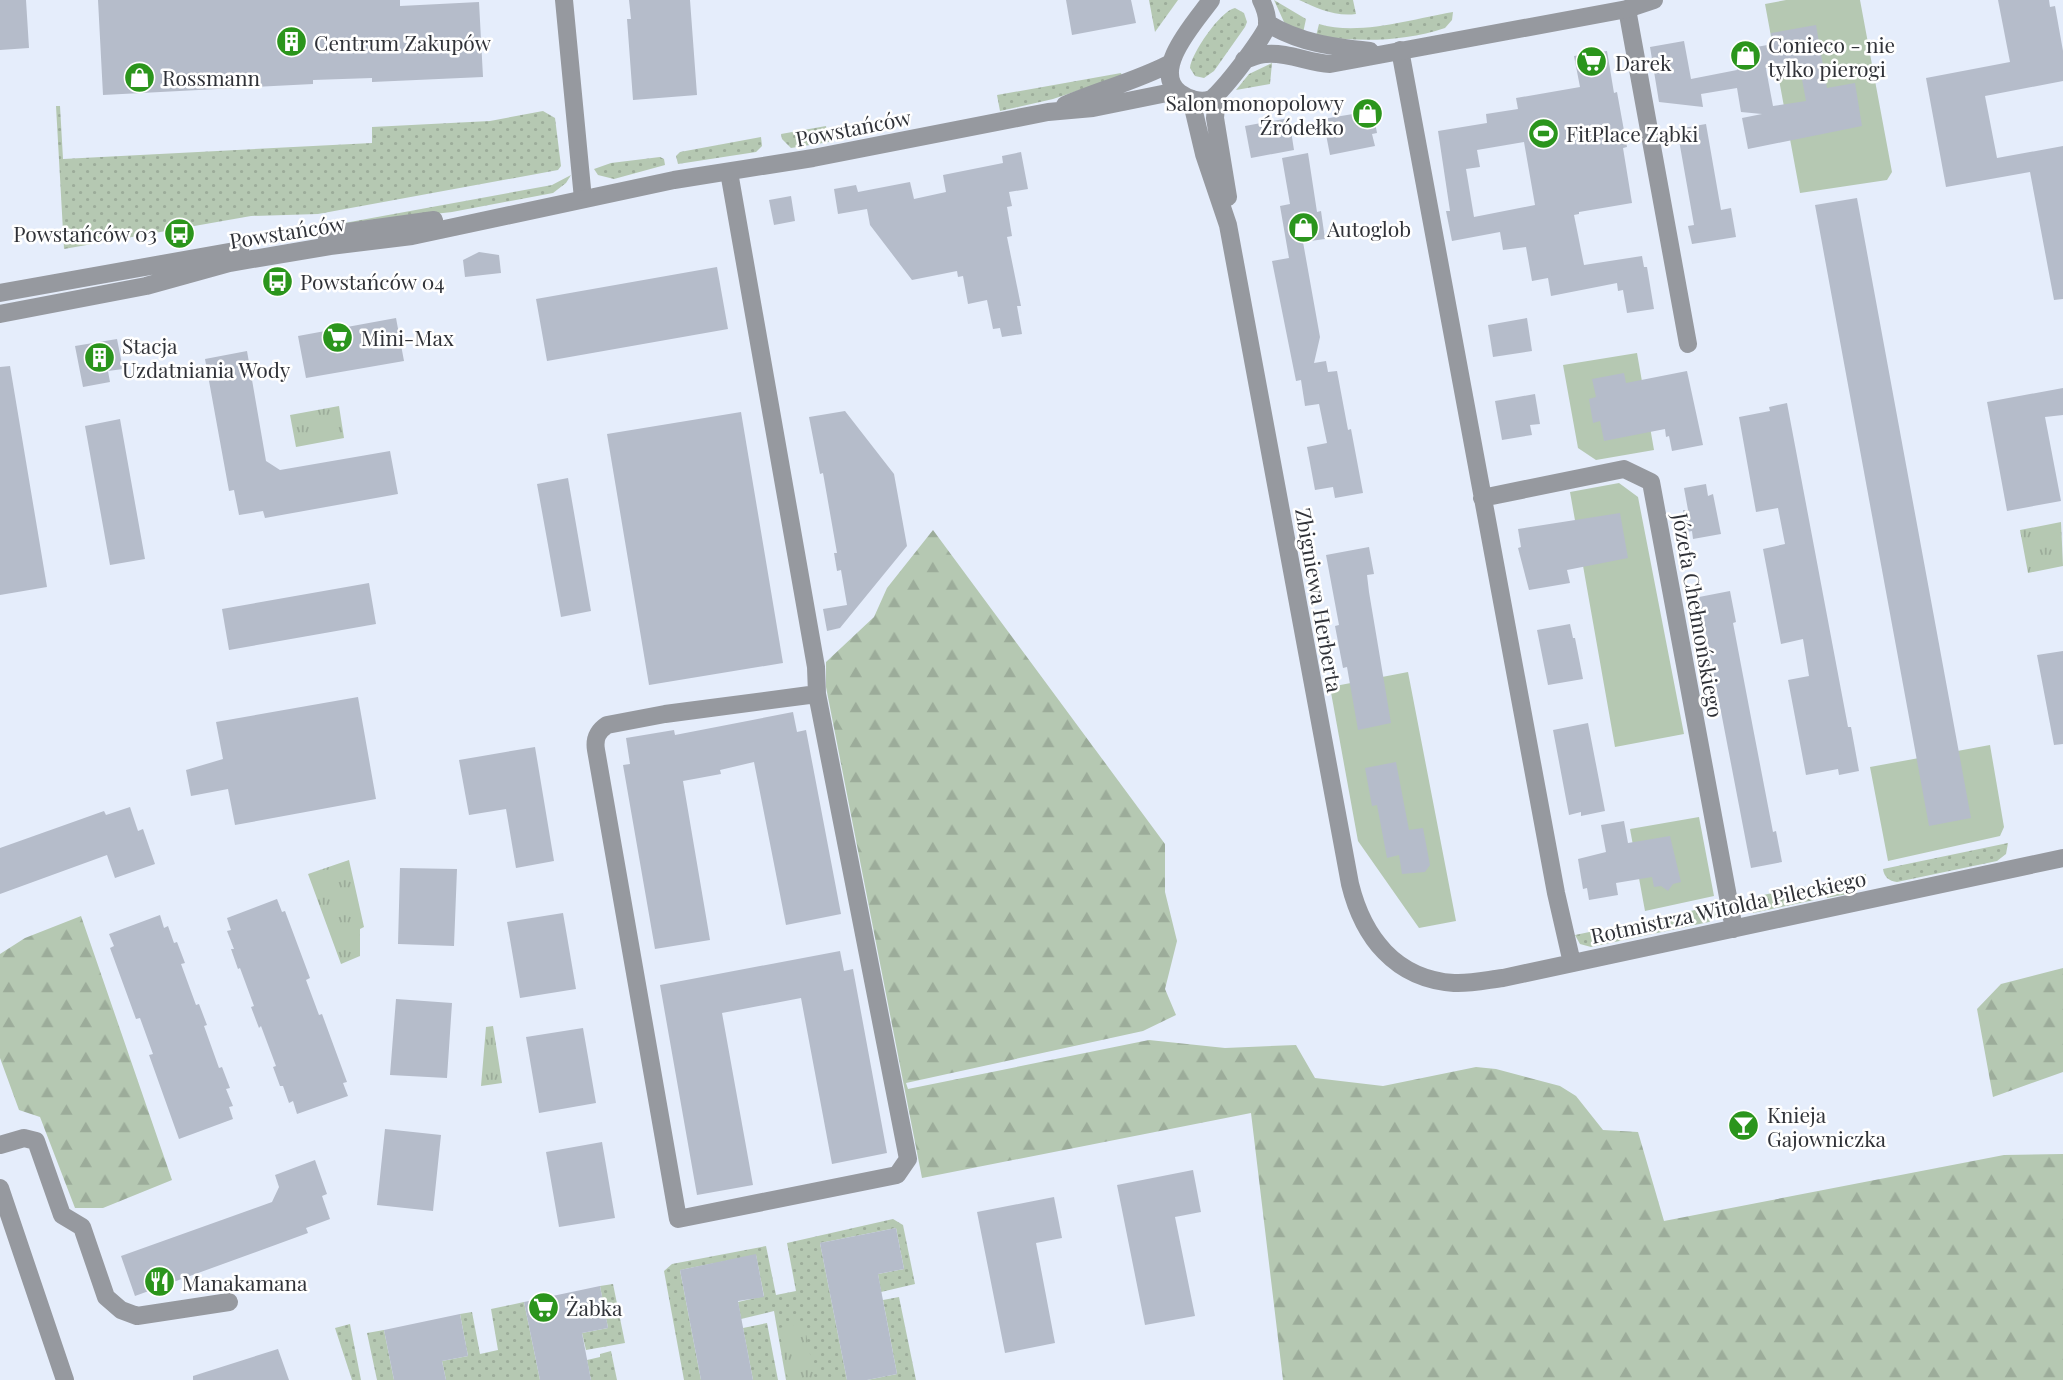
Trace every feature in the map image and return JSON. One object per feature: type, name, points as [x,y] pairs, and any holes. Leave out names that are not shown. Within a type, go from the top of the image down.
[{"type":"street","points":[[564,0],[583,199]]},
{"type":"street","points":[[1169,64],[1173,53],[1211,0]]},
{"type":"street","points":[[1217,95],[1265,32],[1268,23],[1261,0]]},
{"type":"street","points":[[1244,60],[1265,53],[1283,54],[1315,64],[1330,64],[1628,9],[1654,0]]},
{"type":"street","points":[[1628,9],[1688,344]]},
{"type":"street","points":[[1268,23],[1291,36],[1308,41],[1392,51]]},
{"type":"street","points":[[1392,51],[1482,498],[1556,893],[1572,963]]},
{"type":"street","name":"Powstańców","points":[[1048,112],[1169,64]]},
{"type":"street","name":"Zbigniewa Herberta","points":[[1169,64],[1171,78],[1184,95],[1228,225],[1350,884],[1362,921],[1374,941],[1404,967]]},
{"type":"street","name":"Powstańców","points":[[0,314],[146,286],[229,263],[330,246],[387,240],[674,180],[1048,112],[1184,95],[1206,100],[1217,95]]},
{"type":"street","name":"Zbigniewa Herberta","points":[[1217,95],[1215,118],[1228,196],[1228,225]]},
{"type":"street","points":[[729,172],[817,667],[817,694],[908,1159],[897,1175],[678,1219],[596,750],[596,737],[607,725],[665,714],[817,694]]},
{"type":"street","name":"Powstańców","points":[[0,293],[331,234],[583,199]]},
{"type":"street","name":"Józefa Chełmońskiego","points":[[1482,498],[1624,469],[1651,482],[1734,929]]},
{"type":"street","name":"Rotmistrza Witolda Pileckiego","points":[[1404,967],[1430,979],[1457,983],[1503,978],[2063,858]]},
{"type":"street","points":[[0,1145],[24,1138],[36,1141],[62,1214],[82,1227],[106,1297],[121,1310],[137,1316],[229,1301]]},
{"type":"street","points":[[0,1188],[65,1380]]},
{"type":"green space","points":[[1149,0],[1178,0],[1155,32]]},
{"type":"green space","points":[[1274,0],[1306,19],[1303,33],[1284,22]]},
{"type":"green space","points":[[1299,0],[1353,0],[1356,14],[1333,13]]},
{"type":"green space","points":[[1786,0],[1860,0],[1892,172],[1887,180],[1800,193],[1765,4]]},
{"type":"green space","points":[[1235,8],[1244,13],[1247,22],[1245,27],[1214,71],[1204,78],[1195,76],[1190,68],[1201,44],[1214,25]]},
{"type":"green space","points":[[1453,12],[1452,20],[1445,28],[1413,36],[1365,40],[1316,36],[1319,24],[1368,27]]},
{"type":"green space","points":[[1272,63],[1270,84],[1236,90],[1249,74]]},
{"type":"green space","points":[[1121,73],[1122,76],[1053,99],[1000,111],[997,95]]},
{"type":"green space","points":[[56,106],[60,106],[63,159],[372,143],[372,127],[490,121],[543,111],[555,118],[561,166],[558,170],[318,214],[251,216],[64,249]]},
{"type":"green space","points":[[826,126],[829,142],[791,148],[782,139],[781,134]]},
{"type":"green space","points":[[761,137],[762,146],[756,152],[678,164],[676,156],[680,152]]},
{"type":"green space","points":[[660,157],[664,159],[665,165],[614,179],[598,175],[594,169],[611,163]]},
{"type":"green space","points":[[571,175],[566,183],[553,193],[452,212],[328,226],[552,185]]},
{"type":"green space","points":[[1637,353],[1654,450],[1596,460],[1578,448],[1563,365]]},
{"type":"green space","points":[[339,406],[344,438],[296,447],[290,415]]},
{"type":"green space","points":[[1619,483],[1638,497],[1684,734],[1615,747],[1570,492]]},
{"type":"green space","points":[[2061,522],[2063,566],[2028,573],[2020,530]]},
{"type":"green space","points":[[933,530],[1165,844],[1165,892],[1177,941],[1165,989],[1176,1015],[1143,1031],[906,1083],[908,1089],[1149,1040],[1225,1048],[1296,1045],[1315,1078],[1383,1086],[1476,1067],[1496,1069],[1560,1086],[1576,1096],[1603,1130],[1638,1132],[1664,1221],[2004,1155],[2063,1154],[2063,1380],[1283,1380],[1251,1113],[922,1178],[826,687],[826,662],[874,617],[887,588]]},
{"type":"green space","points":[[1408,672],[1456,921],[1419,928],[1358,841],[1330,687]]},
{"type":"green space","points":[[1990,745],[2004,827],[2000,836],[1888,861],[1870,767]]},
{"type":"green space","points":[[1699,817],[1714,896],[1645,911],[1630,829]]},
{"type":"green space","points":[[2008,843],[2006,854],[1997,861],[1897,882],[1887,878],[1883,869]]},
{"type":"green space","points":[[349,860],[364,927],[360,929],[360,956],[341,964],[308,874]]},
{"type":"green space","points":[[1866,874],[1857,890],[1827,898],[1825,888],[1831,881]]},
{"type":"green space","points":[[1804,886],[1812,891],[1814,900],[1753,913],[1743,910],[1737,901]]},
{"type":"green space","points":[[1719,905],[1716,917],[1709,922],[1591,947],[1580,944],[1575,935]]},
{"type":"green space","points":[[81,916],[172,1180],[103,1208],[75,1208],[40,1117],[19,1110],[0,1058],[0,954],[25,938]]},
{"type":"green space","points":[[2063,968],[2063,1072],[1993,1097],[1977,1009],[2001,984]]},
{"type":"green space","points":[[493,1026],[502,1083],[481,1086],[486,1027]]},
{"type":"green space","points":[[893,1219],[903,1225],[915,1284],[881,1292],[878,1274],[904,1269],[896,1228],[820,1243],[847,1380],[786,1380],[774,1311],[741,1319],[738,1302],[764,1296],[756,1255],[680,1270],[701,1380],[684,1380],[664,1271],[672,1264],[766,1246],[776,1295],[796,1291],[787,1243]]},
{"type":"green space","points":[[613,1284],[625,1343],[586,1350],[582,1333],[608,1328],[600,1286]]},
{"type":"green space","points":[[899,1297],[916,1380],[867,1380],[897,1374],[883,1300]]},
{"type":"green space","points":[[524,1302],[540,1380],[446,1380],[442,1361],[468,1356],[460,1314],[472,1312],[480,1354],[498,1350],[491,1309]]},
{"type":"green space","points":[[767,1323],[778,1380],[753,1380],[743,1328]]},
{"type":"green space","points":[[804,1323],[815,1380],[788,1380],[779,1328]]},
{"type":"green space","points":[[350,1324],[361,1380],[352,1380],[335,1328]]},
{"type":"green space","points":[[384,1330],[394,1380],[377,1380],[367,1333]]},
{"type":"green space","points":[[611,1351],[617,1380],[591,1380],[587,1360]]},
{"type":"building","points":[[0,0],[26,0],[29,48],[0,50]]},
{"type":"building","name":"Centrum Zakupów","points":[[98,0],[400,0],[400,6],[479,2],[483,77],[372,82],[372,78],[313,80],[313,84],[103,95]]},
{"type":"building","points":[[629,0],[690,0],[697,95],[633,100],[627,19],[631,19]]},
{"type":"building","points":[[1066,0],[1131,0],[1136,23],[1072,35]]},
{"type":"building","points":[[1998,0],[2049,0],[2050,7],[2055,6],[2063,51],[2063,81],[1985,96],[1997,158],[2063,146],[2063,299],[2054,300],[2030,172],[1946,187],[1926,78],[2010,62]]},
{"type":"building","points":[[1816,25],[1827,88],[1855,83],[1862,126],[1748,149],[1742,118],[1762,114],[1741,112],[1737,88],[1701,94],[1703,107],[1659,102],[1650,47],[1684,41],[1691,79],[1737,70],[1734,51],[1773,44],[1771,33]],"holes":[[[1799,63],[1806,101],[1773,106],[1766,69]]]},
{"type":"building","points":[[1607,51],[1627,147],[1623,148],[1632,203],[1574,215],[1584,265],[1642,256],[1644,267],[1647,267],[1654,309],[1627,313],[1623,290],[1618,291],[1617,283],[1551,296],[1548,278],[1532,281],[1526,247],[1503,250],[1500,232],[1452,241],[1446,211],[1450,211],[1438,131],[1487,123],[1486,114],[1518,109],[1516,98],[1580,87],[1574,56]],"holes":[[[1524,142],[1535,205],[1474,217],[1466,169],[1480,167],[1477,150]]]},
{"type":"building","points":[[1372,106],[1377,133],[1372,134],[1375,146],[1330,155],[1323,119],[1359,113]]},
{"type":"building","points":[[1289,118],[1294,150],[1251,158],[1245,126]]},
{"type":"building","points":[[1706,124],[1721,210],[1731,208],[1736,237],[1692,244],[1688,226],[1694,225],[1677,129]]},
{"type":"building","points":[[1021,152],[1028,189],[1009,192],[1012,206],[1007,207],[1012,236],[1007,237],[1021,306],[1017,306],[1022,334],[1002,337],[1000,328],[993,329],[987,300],[968,304],[963,276],[958,277],[957,271],[912,280],[870,225],[867,209],[838,214],[834,189],[856,185],[858,192],[910,182],[914,199],[946,192],[943,175],[1003,163],[1002,156]]},
{"type":"building","points":[[1308,153],[1317,212],[1321,211],[1325,239],[1303,242],[1320,337],[1314,363],[1326,361],[1328,372],[1337,371],[1363,493],[1335,498],[1333,487],[1315,490],[1307,447],[1327,443],[1319,404],[1305,406],[1301,380],[1296,381],[1272,261],[1289,258],[1280,206],[1290,204],[1282,158]]},
{"type":"building","points":[[791,196],[795,221],[774,225],[769,200]]},
{"type":"building","points":[[1857,198],[1971,818],[1929,826],[1815,205]]},
{"type":"building","points":[[479,252],[499,255],[501,273],[465,277],[463,260]]},
{"type":"building","points":[[717,267],[728,329],[547,361],[536,299]]},
{"type":"building","points":[[396,318],[404,361],[306,378],[298,336]]},
{"type":"building","points":[[1527,318],[1532,351],[1493,357],[1488,325]]},
{"type":"building","name":"Stacja Uzdatniania Wody","points":[[117,339],[123,369],[108,371],[110,382],[83,387],[75,346]]},
{"type":"building","points":[[247,351],[266,461],[280,470],[390,451],[398,494],[265,518],[263,511],[239,515],[234,490],[229,491],[205,359]]},
{"type":"building","points":[[10,366],[47,587],[0,595],[0,367]]},
{"type":"building","points":[[1687,371],[1703,445],[1672,451],[1665,429],[1604,441],[1600,421],[1593,423],[1589,399],[1596,397],[1592,379],[1624,373],[1626,383]]},
{"type":"building","points":[[2063,388],[2063,415],[2045,417],[2061,501],[2007,511],[1987,402]]},
{"type":"building","points":[[1535,394],[1540,424],[1530,425],[1532,435],[1502,440],[1495,401]]},
{"type":"building","points":[[1787,403],[1848,727],[1851,727],[1859,771],[1839,775],[1838,769],[1806,775],[1788,680],[1809,676],[1803,639],[1781,644],[1763,549],[1785,544],[1778,508],[1756,512],[1739,417],[1770,411],[1769,407]]},
{"type":"building","points":[[845,411],[894,474],[907,546],[840,628],[827,631],[823,609],[847,605],[841,570],[837,571],[834,553],[837,553],[823,473],[820,474],[809,417]]},
{"type":"building","points":[[741,412],[783,663],[649,685],[607,434]]},
{"type":"building","points":[[120,419],[145,559],[110,565],[85,426]]},
{"type":"building","points":[[568,478],[591,611],[561,617],[537,484]]},
{"type":"building","points":[[1706,484],[1708,496],[1713,494],[1721,534],[1693,539],[1692,531],[1687,532],[1683,510],[1688,510],[1684,488]]},
{"type":"building","points":[[1620,513],[1628,558],[1567,570],[1570,583],[1529,590],[1518,548],[1521,547],[1518,529]]},
{"type":"building","points":[[1369,547],[1374,574],[1367,575],[1369,592],[1391,723],[1358,730],[1347,667],[1343,668],[1335,626],[1339,625],[1326,555]]},
{"type":"building","points":[[369,583],[376,624],[229,650],[222,609]]},
{"type":"building","points":[[1730,591],[1736,622],[1733,623],[1753,728],[1773,832],[1776,831],[1782,862],[1751,868],[1699,597]]},
{"type":"building","points":[[1570,624],[1583,679],[1548,685],[1537,630]]},
{"type":"building","points":[[2063,651],[2063,744],[2054,745],[2037,655]]},
{"type":"building","points":[[358,697],[376,799],[235,825],[228,789],[191,796],[186,770],[223,759],[216,722]]},
{"type":"building","points":[[793,712],[797,732],[806,730],[841,914],[786,925],[754,762],[720,770],[721,774],[683,781],[710,940],[655,949],[623,765],[630,764],[626,738],[674,730],[675,735]]},
{"type":"building","points":[[1588,723],[1605,811],[1581,816],[1581,812],[1569,815],[1553,730]]},
{"type":"building","points":[[535,747],[554,861],[516,868],[506,809],[469,815],[459,760]]},
{"type":"building","points":[[1396,762],[1409,830],[1423,828],[1430,865],[1425,872],[1402,874],[1399,855],[1387,858],[1377,805],[1372,806],[1365,768]]},
{"type":"building","points":[[130,807],[138,831],[143,829],[155,864],[115,878],[107,855],[0,894],[0,848],[104,811],[106,815]]},
{"type":"building","points":[[1624,821],[1628,843],[1670,836],[1681,882],[1673,884],[1668,891],[1661,886],[1654,887],[1652,877],[1616,883],[1618,895],[1589,900],[1587,888],[1583,889],[1578,859],[1606,852],[1601,825]]},
{"type":"building","points":[[400,868],[457,869],[454,946],[398,944]]},
{"type":"building","points":[[277,899],[282,912],[285,911],[310,978],[306,980],[319,1015],[322,1014],[347,1082],[343,1083],[348,1096],[297,1114],[293,1101],[289,1103],[283,1086],[280,1086],[273,1067],[276,1066],[251,1007],[254,1006],[240,968],[238,969],[227,931],[231,930],[227,918]]},
{"type":"building","points":[[563,913],[576,989],[520,998],[507,922]]},
{"type":"building","points":[[160,915],[164,928],[168,926],[174,943],[177,942],[185,963],[181,964],[196,1005],[199,1004],[207,1025],[204,1026],[219,1068],[222,1067],[230,1088],[226,1089],[233,1106],[229,1107],[233,1119],[179,1139],[149,1055],[153,1054],[140,1018],[136,1019],[110,948],[114,946],[109,934]]},
{"type":"building","points":[[840,951],[844,971],[853,969],[887,1153],[832,1164],[801,998],[722,1013],[753,1185],[697,1195],[660,985]]},
{"type":"building","points":[[396,999],[452,1003],[447,1078],[390,1075]]},
{"type":"building","points":[[583,1028],[596,1103],[539,1113],[526,1037]]},
{"type":"building","points":[[385,1129],[441,1135],[433,1211],[377,1205]]},
{"type":"building","points":[[602,1142],[615,1218],[559,1227],[546,1152]]},
{"type":"building","points":[[315,1160],[327,1194],[322,1196],[330,1219],[306,1228],[308,1233],[135,1296],[121,1256],[272,1202],[279,1187],[275,1175]]},
{"type":"building","points":[[1193,1170],[1201,1212],[1175,1217],[1195,1316],[1145,1325],[1117,1185]]},
{"type":"building","points":[[1054,1197],[1062,1238],[1036,1243],[1055,1343],[1005,1353],[977,1212]]},
{"type":"building","points":[[896,1228],[904,1269],[878,1274],[897,1374],[867,1380],[847,1380],[820,1243]]},
{"type":"building","points":[[756,1254],[764,1297],[738,1301],[753,1380],[701,1380],[680,1270]]},
{"type":"building","points":[[600,1286],[608,1328],[582,1333],[591,1380],[540,1380],[524,1302]]},
{"type":"building","points":[[460,1314],[468,1356],[442,1361],[446,1380],[394,1380],[384,1330]]},
{"type":"building","points":[[278,1349],[289,1380],[193,1380],[193,1376]]},
{"type":"place","name":"Centrum Zakupów","points":[[291,42]]},
{"type":"place","name":"Conieco - nie tylko pierogi","points":[[1745,56]]},
{"type":"place","name":"Darek","points":[[1592,62]]},
{"type":"place","name":"Rossmann","points":[[139,77]]},
{"type":"place","name":"Salon monopolowy Źródełko","points":[[1367,114]]},
{"type":"place","name":"FitPlace Ząbki","points":[[1543,133]]},
{"type":"place","name":"Autoglob","points":[[1304,228]]},
{"type":"place","name":"Powstańców 03","points":[[180,233]]},
{"type":"place","name":"Powstańców 04","points":[[277,281]]},
{"type":"place","name":"Mini-Max","points":[[338,337]]},
{"type":"place","name":"Stacja Uzdatniania Wody","points":[[99,357]]},
{"type":"place","name":"Knieja Gajowniczka","points":[[1744,1126]]},
{"type":"place","name":"Manakamana","points":[[159,1282]]},
{"type":"place","name":"Żabka","points":[[543,1307]]}]
